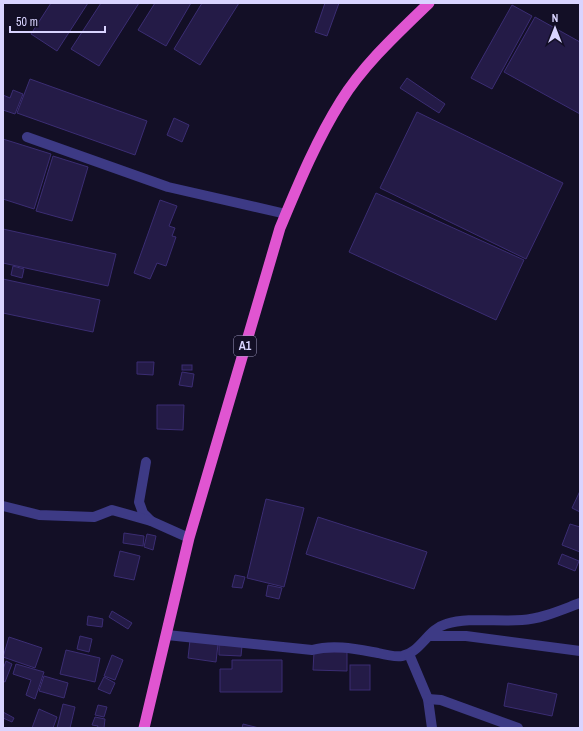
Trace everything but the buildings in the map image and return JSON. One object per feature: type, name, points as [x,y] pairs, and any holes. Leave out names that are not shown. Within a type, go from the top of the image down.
[{"type":"highway","name":"A1","points":[[144,728],[189,538],[278,236],[286,214],[319,141],[342,100],[367,66],[429,3]]},
{"type":"street","points":[[27,137],[168,187],[286,214]]},
{"type":"street","points":[[146,462],[139,502],[143,513],[151,521]]},
{"type":"street","points":[[3,506],[39,515],[94,517],[112,510],[151,521],[189,538]]},
{"type":"street","points":[[167,635],[312,650],[323,647],[344,648],[397,656],[409,654],[436,629],[455,621],[523,620],[542,616],[580,603]]},
{"type":"street","points":[[429,636],[466,636],[525,645],[580,651]]},
{"type":"street","points":[[409,654],[428,699],[432,728]]},
{"type":"street","points":[[428,699],[441,700],[518,728]]}]
